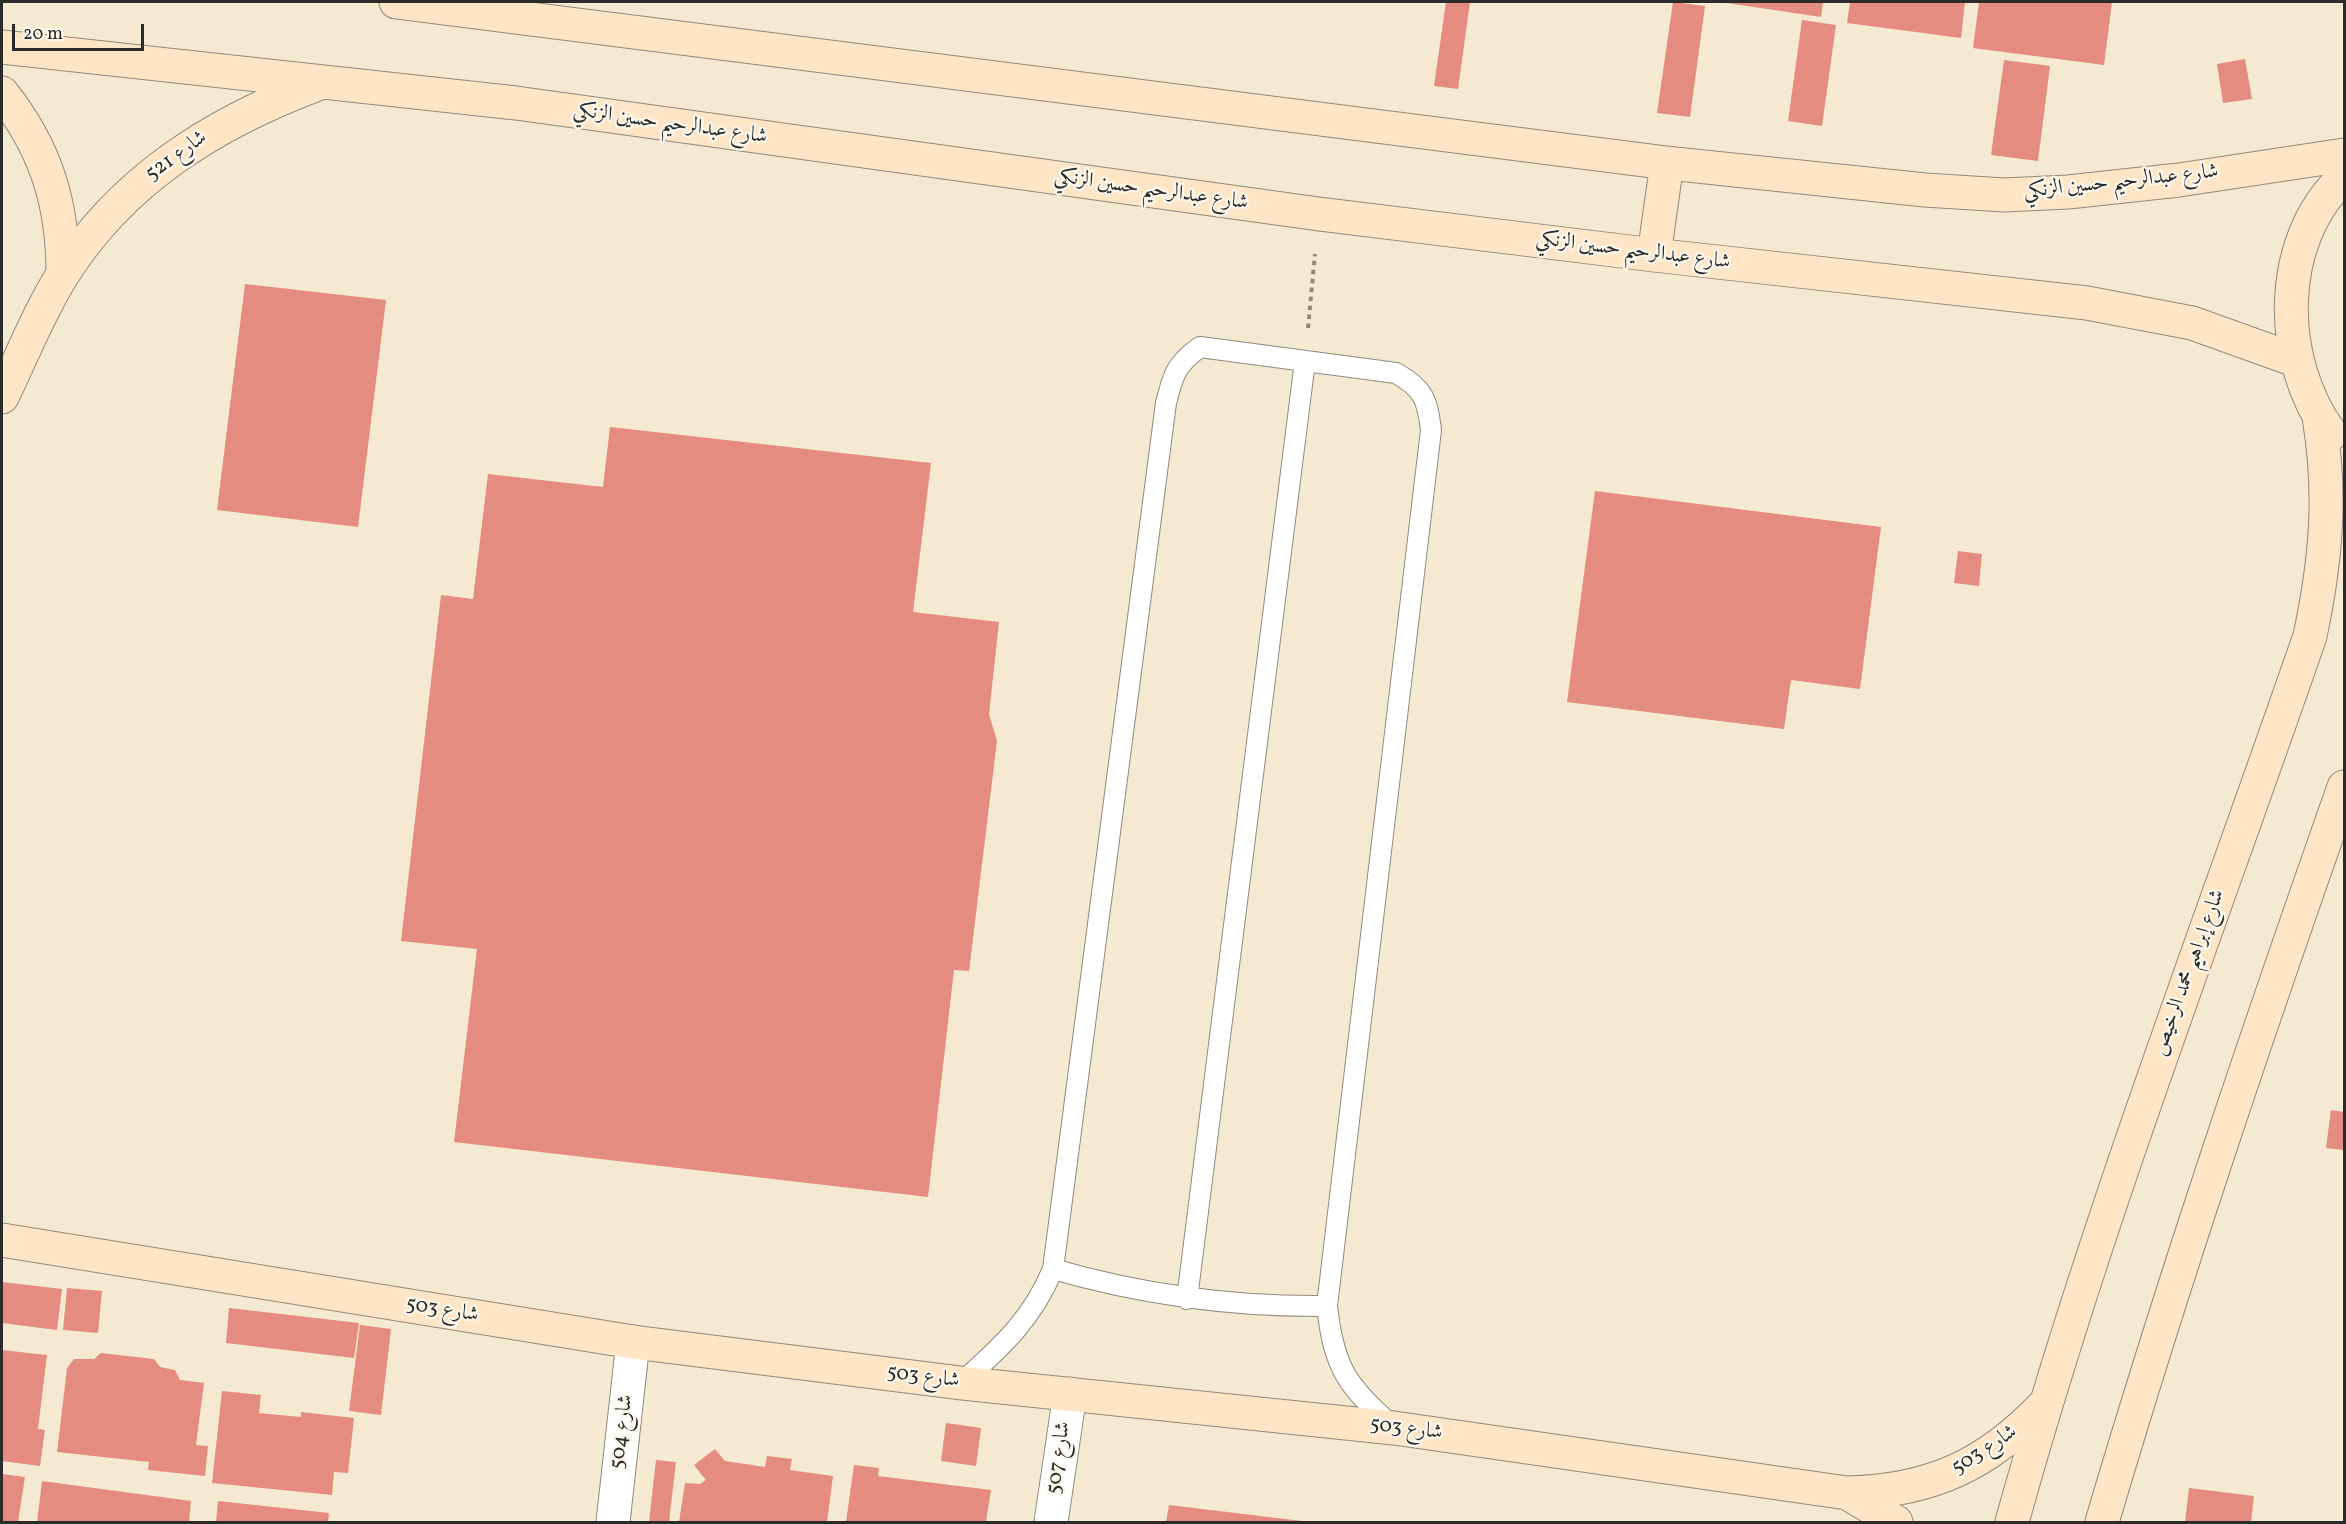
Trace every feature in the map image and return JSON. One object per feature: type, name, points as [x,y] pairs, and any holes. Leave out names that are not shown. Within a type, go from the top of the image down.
[{"type":"street","name":"شارع عبدالرحيم حسين الزنكي","points":[[396,2],[460,7],[1667,163],[1925,190],[2004,195],[2143,185],[2344,155]]},
{"type":"street","name":"شارع عبدالرحيم حسين الزنكي","points":[[2,47],[516,104],[1319,214],[2140,311],[2202,326],[2295,360]]},
{"type":"street","name":"شارع 521","points":[[2,397],[63,274],[93,233],[123,200],[156,170],[193,143],[232,120],[322,82]]},
{"type":"street","name":"شارع 521","points":[[2,93],[31,136],[46,168],[57,200],[63,234],[63,274]]},
{"type":"street","points":[[1654,255],[1667,163]]},
{"type":"street","points":[[2344,177],[2312,223],[2296,267],[2290,313],[2295,360],[2304,389],[2319,417],[2344,451]]},
{"type":"street","name":"شارع إبراهيم محمد الرخيص","points":[[2012,1522],[2044,1405],[2144,1100],[2310,636],[2323,571],[2327,506],[2326,458],[2319,417]]},
{"type":"street","points":[[2102,1522],[2170,1295],[2254,1042],[2344,787]]},
{"type":"street","name":"شارع 503","points":[[2,1240],[633,1342],[961,1383],[1394,1428],[1847,1493],[1882,1492],[1916,1486],[1949,1475],[2001,1446],[2044,1405]]},
{"type":"street","name":"شارع 504","points":[[613,1522],[633,1342]]},
{"type":"street","name":"شارع 507","points":[[1051,1522],[1070,1394]]},
{"type":"street","name":"شارع 503","points":[[1847,1493],[1896,1522]]},
{"type":"lane","points":[[961,1383],[1012,1337],[1041,1298],[1053,1269],[1166,403],[1172,377],[1183,359],[1200,347],[1396,373],[1414,384],[1428,402],[1431,430],[1326,1306],[1338,1362],[1355,1392],[1394,1428]]},
{"type":"lane","points":[[1187,1299],[1305,361]]},
{"type":"lane","points":[[1053,1269],[1108,1284],[1187,1299],[1280,1307],[1326,1306]]},
{"type":"path","points":[[1305,361],[1319,214]]},
{"type":"building","points":[[1446,2],[1470,2],[1458,89],[1434,86]]},
{"type":"building","points":[[1673,2],[1705,6],[1690,117],[1657,113]]},
{"type":"building","points":[[1720,2],[1823,2],[1821,17]]},
{"type":"building","points":[[1850,2],[1965,2],[1961,38],[1847,23]]},
{"type":"building","points":[[1979,2],[2112,2],[2104,65],[1973,48]]},
{"type":"building","points":[[1802,20],[1836,25],[1822,126],[1788,121]]},
{"type":"building","points":[[2245,59],[2252,99],[2223,103],[2217,64]]},
{"type":"building","points":[[2004,60],[2050,66],[2038,161],[1991,155]]},
{"type":"building","points":[[245,284],[386,300],[358,527],[217,510]]},
{"type":"building","points":[[610,427],[931,463],[913,612],[999,622],[989,714],[997,741],[969,971],[954,970],[928,1197],[454,1142],[477,949],[401,941],[441,595],[473,599],[488,474],[603,487]]},
{"type":"building","points":[[1595,491],[1881,527],[1860,689],[1791,680],[1784,729],[1567,702]]},
{"type":"building","points":[[1958,551],[1982,554],[1979,586],[1954,583]]},
{"type":"building","points":[[2331,1110],[2344,1112],[2344,1150],[2326,1148]]},
{"type":"building","points":[[2,1282],[62,1289],[57,1330],[2,1323]]},
{"type":"building","points":[[67,1288],[102,1291],[98,1333],[63,1330]]},
{"type":"building","points":[[229,1308],[359,1323],[354,1358],[226,1343]]},
{"type":"building","points":[[360,1325],[391,1329],[381,1415],[349,1411]]},
{"type":"building","points":[[2,1350],[47,1355],[38,1429],[45,1430],[40,1466],[2,1461]]},
{"type":"building","points":[[101,1353],[154,1359],[160,1367],[175,1370],[180,1380],[204,1383],[196,1445],[208,1446],[205,1476],[148,1470],[149,1462],[57,1452],[67,1368],[74,1359],[94,1359]]},
{"type":"building","points":[[222,1391],[261,1395],[259,1413],[301,1417],[301,1412],[354,1418],[348,1473],[334,1472],[332,1495],[212,1483]]},
{"type":"building","points":[[946,1423],[981,1428],[976,1466],[941,1461]]},
{"type":"building","points":[[715,1449],[725,1461],[765,1467],[767,1456],[792,1459],[790,1470],[833,1476],[827,1522],[679,1522],[685,1483],[700,1484],[706,1480],[694,1465]]},
{"type":"building","points":[[656,1460],[676,1462],[669,1522],[649,1522]]},
{"type":"building","points":[[854,1465],[879,1468],[878,1476],[991,1490],[986,1522],[846,1522]]},
{"type":"building","points":[[2,1474],[25,1477],[18,1522],[2,1522]]},
{"type":"building","points":[[42,1481],[191,1501],[189,1522],[37,1522]]},
{"type":"building","points":[[2189,1488],[2254,1496],[2251,1522],[2185,1522]]},
{"type":"building","points":[[218,1501],[329,1513],[328,1522],[216,1522]]},
{"type":"building","points":[[1169,1505],[1302,1521],[1302,1522],[1166,1522]]}]
